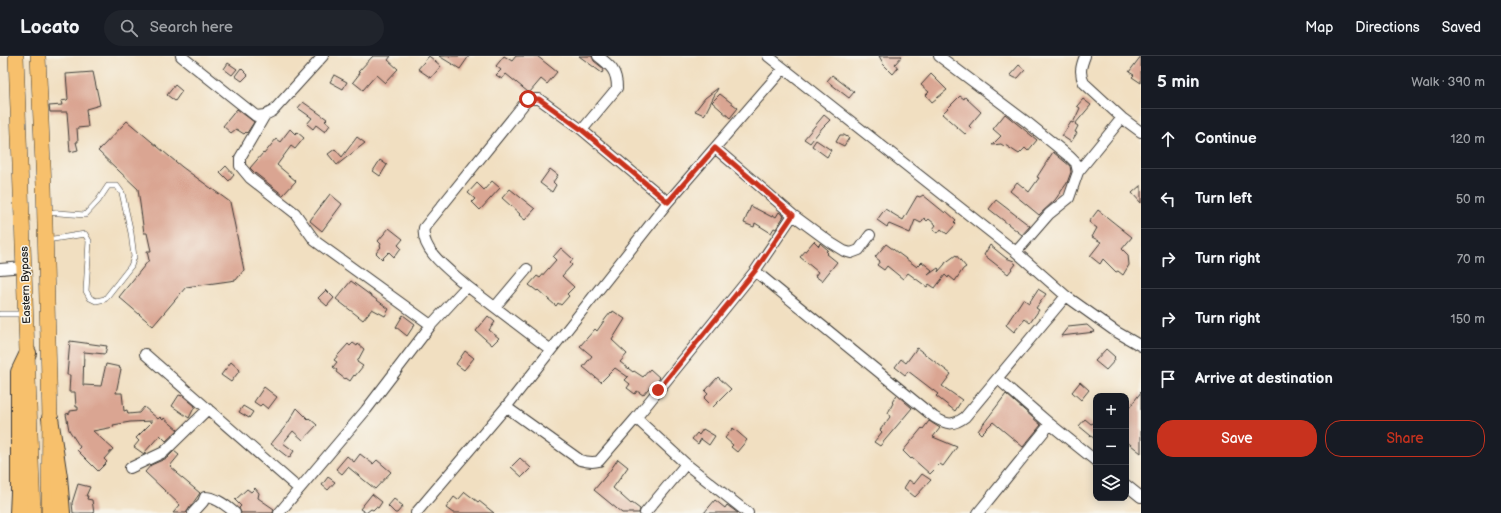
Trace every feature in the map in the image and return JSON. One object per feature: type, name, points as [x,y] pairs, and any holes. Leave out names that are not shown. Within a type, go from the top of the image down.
[{"type":"highway","points":[[18,513],[19,372],[28,353]]},
{"type":"highway","points":[[50,418],[62,513]]},
{"type":"main road","name":"Eastern Bypass","points":[[16,56],[33,513]]},
{"type":"main road","name":"Eastern Bypass","points":[[38,56],[46,240],[50,418],[49,513]]},
{"type":"street","points":[[180,56],[253,115],[265,115],[273,111],[323,56]]},
{"type":"street","points":[[582,130],[618,88],[617,77],[610,66],[598,56]]},
{"type":"street","points":[[768,56],[1016,252],[1066,296],[1115,331],[1141,346]]},
{"type":"street","points":[[939,56],[1028,123],[1070,157],[1076,164],[1078,172]]},
{"type":"street","points":[[1085,56],[1080,67],[1080,76],[1084,83],[1122,118],[1141,132]]},
{"type":"street","points":[[416,513],[506,406],[668,202],[784,69]]},
{"type":"street","points":[[551,350],[467,286],[434,256],[428,249],[423,234],[424,228],[528,99],[539,99],[582,130],[668,202]]},
{"type":"street","points":[[265,115],[240,158],[240,166],[250,178],[295,213],[315,241],[431,325]]},
{"type":"street","points":[[1016,252],[1049,214],[1070,198],[1078,172],[1122,118]]},
{"type":"street","points":[[715,148],[793,215],[844,251],[851,253],[859,250],[870,235]]},
{"type":"street","points":[[506,406],[580,460],[593,463],[599,461],[636,418],[755,271],[793,215]]},
{"type":"street","points":[[0,269],[24,267]]},
{"type":"street","points":[[495,307],[527,269]]},
{"type":"street","points":[[755,271],[934,417],[944,423],[954,424],[965,417],[1066,296]]},
{"type":"street","points":[[280,513],[366,410],[431,325],[467,286]]},
{"type":"street","points":[[145,354],[299,489]]},
{"type":"street","points":[[998,379],[1093,459]]},
{"type":"street","points":[[130,468],[164,452],[208,409]]},
{"type":"street","points":[[636,418],[686,464],[748,513]]},
{"type":"street","points":[[978,513],[1050,424]]},
{"type":"street","points":[[645,513],[686,464]]},
{"type":"street","points":[[1129,487],[1141,497]]},
{"type":"street","points":[[193,513],[203,502],[205,497],[210,497],[228,507],[234,513]]},
{"type":"lane","points":[[45,212],[85,216],[108,186],[116,186],[122,193],[131,233],[134,257],[131,266],[105,299],[96,301],[90,298],[86,291],[89,241],[85,234],[46,240]]},
{"type":"lane","points":[[0,314],[26,314]]},
{"type":"building","points":[[373,56],[391,56],[388,60],[398,69],[385,83],[376,75],[363,90],[353,82],[360,73],[358,72]]},
{"type":"building","points":[[429,56],[441,66],[431,78],[418,69]]},
{"type":"building","points":[[439,56],[469,56],[460,69]]},
{"type":"building","points":[[504,56],[512,61],[516,56],[537,56],[557,72],[547,84],[541,79],[530,92],[528,92],[506,74],[502,79],[496,75],[501,70],[496,66]]},
{"type":"building","points":[[579,56],[592,56],[594,61],[604,69],[602,73]]},
{"type":"building","points":[[879,56],[902,56],[895,64],[898,68],[893,74],[882,63]]},
{"type":"building","points":[[1141,56],[1141,83],[1132,77],[1134,75],[1129,72]]},
{"type":"building","points":[[228,63],[237,69],[232,75],[224,69]]},
{"type":"building","points":[[1019,65],[1025,70],[1018,78],[1015,78],[1010,75]]},
{"type":"building","points":[[241,68],[248,75],[242,81],[235,76]]},
{"type":"building","points":[[93,72],[100,105],[86,109],[88,127],[77,128],[78,142],[76,142],[78,150],[70,152],[67,112],[50,112],[49,106],[62,105],[61,101],[68,99],[66,74]]},
{"type":"building","points":[[931,74],[947,90],[932,102],[926,95],[929,92],[921,85]]},
{"type":"building","points":[[334,75],[347,82],[343,89],[330,82]]},
{"type":"building","points":[[832,75],[854,92],[849,98],[827,81]]},
{"type":"building","points":[[175,85],[182,91],[175,101],[167,95]]},
{"type":"building","points":[[718,88],[704,115],[695,111],[705,98]]},
{"type":"building","points":[[720,94],[738,108],[730,118],[712,102]]},
{"type":"building","points":[[960,96],[964,99],[965,97],[981,112],[969,126],[971,128],[965,134],[942,114]]},
{"type":"building","points":[[1083,99],[1091,105],[1075,124],[1078,126],[1075,132],[1077,133],[1071,142],[1062,136],[1071,122],[1073,123],[1080,108],[1077,106]]},
{"type":"building","points":[[303,102],[327,119],[325,121],[330,125],[325,132],[316,125],[313,129],[307,124],[312,118],[298,108]]},
{"type":"building","points":[[237,109],[254,122],[247,133],[246,132],[244,134],[236,129],[231,133],[223,126]]},
{"type":"building","points":[[1005,114],[1037,140],[1028,151],[1025,148],[1019,154],[1005,145],[992,145],[1001,136],[993,129]]},
{"type":"building","points":[[824,115],[830,120],[810,143],[804,139]]},
{"type":"building","points":[[127,121],[182,167],[230,202],[244,270],[236,280],[186,287],[153,326],[119,297],[149,260],[147,251],[151,251],[147,233],[144,233],[138,189],[98,151]]},
{"type":"building","points":[[290,129],[295,134],[297,132],[304,138],[295,149],[291,146],[277,165],[296,181],[283,195],[250,168],[276,139],[280,142]]},
{"type":"building","points":[[840,135],[844,135],[849,138],[844,146],[836,142]]},
{"type":"building","points":[[357,137],[365,143],[337,165],[328,154],[335,149],[342,157]]},
{"type":"building","points":[[816,140],[831,150],[827,157],[812,146]]},
{"type":"building","points":[[1053,152],[1070,166],[1071,172],[1067,183],[1055,200],[1039,215],[1010,191],[1017,182],[1029,192],[1039,178],[1037,177]]},
{"type":"building","points":[[380,160],[387,165],[380,176],[373,171]]},
{"type":"building","points":[[226,166],[234,175],[229,181],[220,172]]},
{"type":"building","points":[[550,169],[558,175],[553,182],[556,185],[552,192],[540,183]]},
{"type":"building","points":[[492,181],[500,188],[480,210],[472,202],[475,199],[468,193],[477,183],[484,190]]},
{"type":"building","points":[[1141,185],[1141,203],[1132,193]]},
{"type":"building","points":[[510,189],[535,209],[525,220],[502,198]]},
{"type":"building","points":[[330,194],[342,204],[322,231],[310,221]]},
{"type":"building","points":[[923,195],[956,220],[954,222],[956,224],[947,234],[941,229],[938,233],[933,229],[936,225],[929,219],[927,221],[924,218],[921,223],[915,220],[910,233],[889,224],[887,227],[877,220],[885,209],[903,220],[917,196],[920,197]]},
{"type":"building","points":[[996,200],[1030,226],[1022,235],[989,209]]},
{"type":"building","points":[[751,206],[772,217],[773,215],[776,217],[779,212],[784,216],[776,229],[774,228],[771,233],[755,223],[754,227],[744,223]]},
{"type":"building","points":[[1098,210],[1132,237],[1122,249],[1128,255],[1129,265],[1123,275],[1118,271],[1116,272],[1103,259],[1100,264],[1090,256],[1101,242],[1092,237],[1097,228],[1089,222]]},
{"type":"building","points":[[389,228],[403,239],[398,245],[401,248],[394,257],[389,252],[382,259],[376,253],[381,247],[381,244],[378,241]]},
{"type":"building","points":[[814,241],[819,246],[820,243],[828,250],[826,251],[828,253],[827,254],[837,262],[822,281],[815,276],[818,272],[800,257]]},
{"type":"building","points":[[886,244],[917,267],[922,262],[932,270],[928,275],[938,268],[938,272],[945,263],[956,255],[966,267],[955,281],[949,276],[948,278],[945,275],[935,288],[929,284],[927,287],[908,273],[903,279],[887,266],[884,270],[877,265],[880,261],[875,257]]},
{"type":"building","points":[[990,245],[1006,258],[1014,261],[1013,262],[1016,264],[1008,274],[984,255]]},
{"type":"building","points":[[561,248],[573,259],[570,263],[572,265],[562,276],[574,287],[567,294],[569,296],[561,305],[558,303],[556,306],[538,290],[537,291],[529,285],[537,276],[540,278],[556,260],[553,257]]},
{"type":"building","points":[[351,281],[389,309],[385,316],[372,309],[363,320],[336,299]]},
{"type":"building","points":[[1038,289],[1046,294],[1036,308],[1039,310],[1030,323],[1025,319],[1014,332],[1006,325],[1023,299],[1029,303]]},
{"type":"building","points":[[326,290],[334,298],[327,306],[318,298]]},
{"type":"building","points":[[613,311],[625,319],[612,340],[627,354],[620,362],[633,372],[634,371],[643,377],[650,369],[660,378],[654,385],[653,383],[643,395],[637,391],[635,394],[627,388],[630,384],[625,380],[628,377],[615,368],[601,382],[583,367],[592,356],[580,346],[595,329],[597,331]]},
{"type":"building","points":[[403,315],[415,324],[407,336],[396,327]]},
{"type":"building","points":[[488,316],[495,322],[489,330],[499,338],[492,345],[476,331]]},
{"type":"building","points":[[1087,325],[1095,332],[1061,336],[1068,327]]},
{"type":"building","points":[[70,341],[107,346],[105,354],[84,352],[83,385],[101,386],[106,364],[120,367],[119,368],[121,369],[116,393],[122,393],[124,411],[127,410],[128,414],[139,413],[144,407],[158,419],[160,417],[163,420],[164,418],[178,430],[166,441],[160,435],[144,454],[134,447],[139,441],[136,438],[153,421],[130,422],[93,431],[113,449],[104,459],[107,462],[98,471],[77,450],[80,447],[69,430],[66,414],[70,413],[70,411],[78,410],[78,407],[76,407],[75,392],[69,392],[70,375],[67,375]]},
{"type":"building","points":[[353,343],[357,346],[358,344],[364,349],[357,362],[363,366],[350,381],[336,372],[337,370],[333,367],[337,362],[334,360],[339,354],[348,344],[350,346]]},
{"type":"building","points":[[917,348],[951,374],[942,386],[962,400],[955,411],[936,396],[938,394],[908,371],[905,375],[895,367],[901,359],[906,363]]},
{"type":"building","points":[[1106,349],[1115,357],[1115,360],[1106,370],[1095,361]]},
{"type":"building","points":[[465,351],[474,358],[464,370],[456,364]]},
{"type":"building","points":[[231,362],[240,370],[231,382],[221,375]]},
{"type":"building","points":[[718,377],[731,389],[713,407],[704,398],[708,394],[705,391]]},
{"type":"building","points":[[1080,382],[1089,390],[1081,400],[1072,392]]},
{"type":"building","points":[[264,387],[277,397],[268,409],[262,404],[260,406],[254,402]]},
{"type":"building","points":[[1141,392],[1141,453],[1129,443],[1129,408]]},
{"type":"building","points":[[1006,394],[1041,425],[1023,447],[993,422],[981,434],[978,431]]},
{"type":"building","points":[[179,395],[182,395],[195,406],[189,418],[172,406]]},
{"type":"building","points":[[897,395],[912,408],[880,446],[874,442],[882,432],[880,430],[890,417],[888,413],[893,403],[892,402]]},
{"type":"building","points":[[243,406],[253,412],[249,418],[239,412]]},
{"type":"building","points":[[297,408],[308,419],[309,418],[317,425],[303,440],[293,431],[283,443],[294,451],[289,458],[271,444],[288,423]]},
{"type":"building","points":[[1085,419],[1091,424],[1093,423],[1093,438],[1079,426]]},
{"type":"building","points":[[929,421],[940,428],[933,437],[957,447],[943,466],[940,464],[930,474],[903,451]]},
{"type":"building","points":[[733,428],[747,440],[737,452],[731,447],[733,445],[725,438]]},
{"type":"building","points":[[703,429],[715,436],[709,445],[701,439],[698,444],[692,439],[697,433],[699,435]]},
{"type":"building","points":[[174,451],[179,455],[170,466],[178,473],[177,474],[200,493],[186,513],[173,513],[180,505],[145,472],[151,465],[167,458]]},
{"type":"building","points":[[360,454],[373,464],[377,460],[391,472],[375,489],[348,467],[342,474],[336,469],[347,456],[354,462]]},
{"type":"building","points":[[520,458],[531,468],[522,477],[511,467]]},
{"type":"building","points":[[618,459],[628,467],[613,488],[631,504],[632,503],[640,509],[639,513],[622,513],[594,490]]},
{"type":"building","points":[[922,474],[931,480],[915,497],[904,488],[909,480],[914,484]]},
{"type":"building","points":[[328,477],[335,482],[328,490],[322,485]]},
{"type":"building","points":[[78,484],[90,487],[86,496],[88,496],[87,499],[92,500],[94,513],[73,513],[72,503]]},
{"type":"building","points":[[255,488],[259,493],[258,498],[274,509],[273,513],[241,513],[239,508],[241,506],[235,500],[247,489],[251,492]]},
{"type":"building","points":[[465,492],[494,513],[453,513],[446,508],[454,497],[458,500]]},
{"type":"building","points":[[372,494],[382,502],[378,508],[376,507],[373,510],[371,509],[366,513],[360,509]]},
{"type":"building","points":[[394,499],[403,506],[397,513],[395,513],[388,506]]},
{"type":"building","points":[[715,500],[725,508],[727,505],[738,513],[704,513]]},
{"type":"route","points":[[528,99],[539,99],[582,130],[668,202],[715,148],[793,215],[755,271],[658,390]]}]
